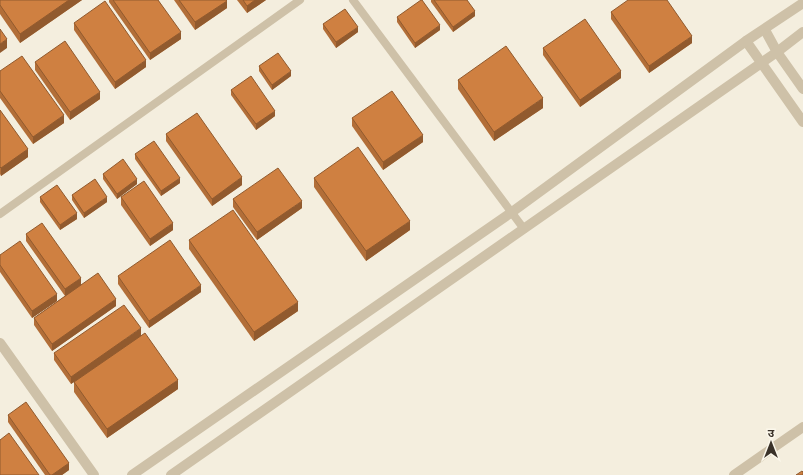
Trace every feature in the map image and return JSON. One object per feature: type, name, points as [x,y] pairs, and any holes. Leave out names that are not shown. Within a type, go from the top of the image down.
[{"type":"street","points":[[132,475],[512,212],[746,41],[766,30],[803,3]]},
{"type":"street","points":[[766,30],[777,52],[803,89]]},
{"type":"street","points":[[171,475],[762,63],[803,32]]},
{"type":"street","points":[[746,41],[803,122]]},
{"type":"street","points":[[0,343],[94,475]]},
{"type":"street","points":[[734,475],[803,427]]},
{"type":"lane","points":[[0,214],[300,0]]},
{"type":"lane","points":[[353,0],[524,229]]},
{"type":"building","points":[[0,0],[69,0],[20,34],[0,5]]},
{"type":"building","points":[[113,0],[158,0],[181,32],[150,53]]},
{"type":"building","points":[[179,0],[226,0],[227,1],[195,22]]},
{"type":"building","points":[[243,0],[255,0],[247,6]]},
{"type":"building","points":[[421,0],[440,25],[415,43],[397,17]]},
{"type":"building","points":[[434,0],[467,0],[475,11],[453,27]]},
{"type":"building","points":[[628,0],[667,0],[692,36],[649,66],[611,12]]},
{"type":"building","points":[[105,1],[146,60],[115,82],[74,23]]},
{"type":"building","points":[[345,9],[358,27],[336,42],[323,24]]},
{"type":"building","points":[[585,19],[621,71],[580,100],[543,48]]},
{"type":"building","points":[[0,29],[7,39],[0,44]]},
{"type":"building","points":[[65,41],[100,92],[70,112],[35,62]]},
{"type":"building","points":[[506,46],[543,98],[494,132],[458,80]]},
{"type":"building","points":[[278,53],[291,71],[272,85],[259,66]]},
{"type":"building","points":[[22,56],[64,115],[33,137],[0,91],[0,71]]},
{"type":"building","points":[[251,76],[275,111],[256,124],[231,90]]},
{"type":"building","points":[[392,91],[423,135],[383,162],[352,118]]},
{"type":"building","points":[[0,110],[28,149],[1,168],[0,167]]},
{"type":"building","points":[[197,113],[242,177],[212,199],[166,134]]},
{"type":"building","points":[[154,141],[180,178],[161,191],[135,154]]},
{"type":"building","points":[[358,147],[410,221],[366,251],[314,178]]},
{"type":"building","points":[[123,159],[137,179],[117,194],[103,174]]},
{"type":"building","points":[[278,168],[302,201],[257,232],[233,199]]},
{"type":"building","points":[[95,179],[107,197],[84,213],[72,195]]},
{"type":"building","points":[[144,181],[173,223],[150,239],[121,197]]},
{"type":"building","points":[[57,185],[77,213],[60,225],[40,197]]},
{"type":"building","points":[[233,210],[298,302],[254,332],[189,240]]},
{"type":"building","points":[[42,223],[81,278],[65,289],[26,234]]},
{"type":"building","points":[[170,240],[201,285],[149,321],[118,276]]},
{"type":"building","points":[[20,241],[57,294],[32,311],[0,265],[0,255]]},
{"type":"building","points":[[98,273],[116,299],[52,344],[34,318]]},
{"type":"building","points":[[124,305],[141,328],[71,377],[54,353]]},
{"type":"building","points":[[145,333],[178,380],[107,429],[74,382]]},
{"type":"building","points":[[26,402],[69,463],[52,475],[50,475],[8,415]]},
{"type":"building","points":[[9,433],[39,475],[0,475],[0,440]]},
{"type":"building","points":[[802,471],[803,475],[796,475]]}]
